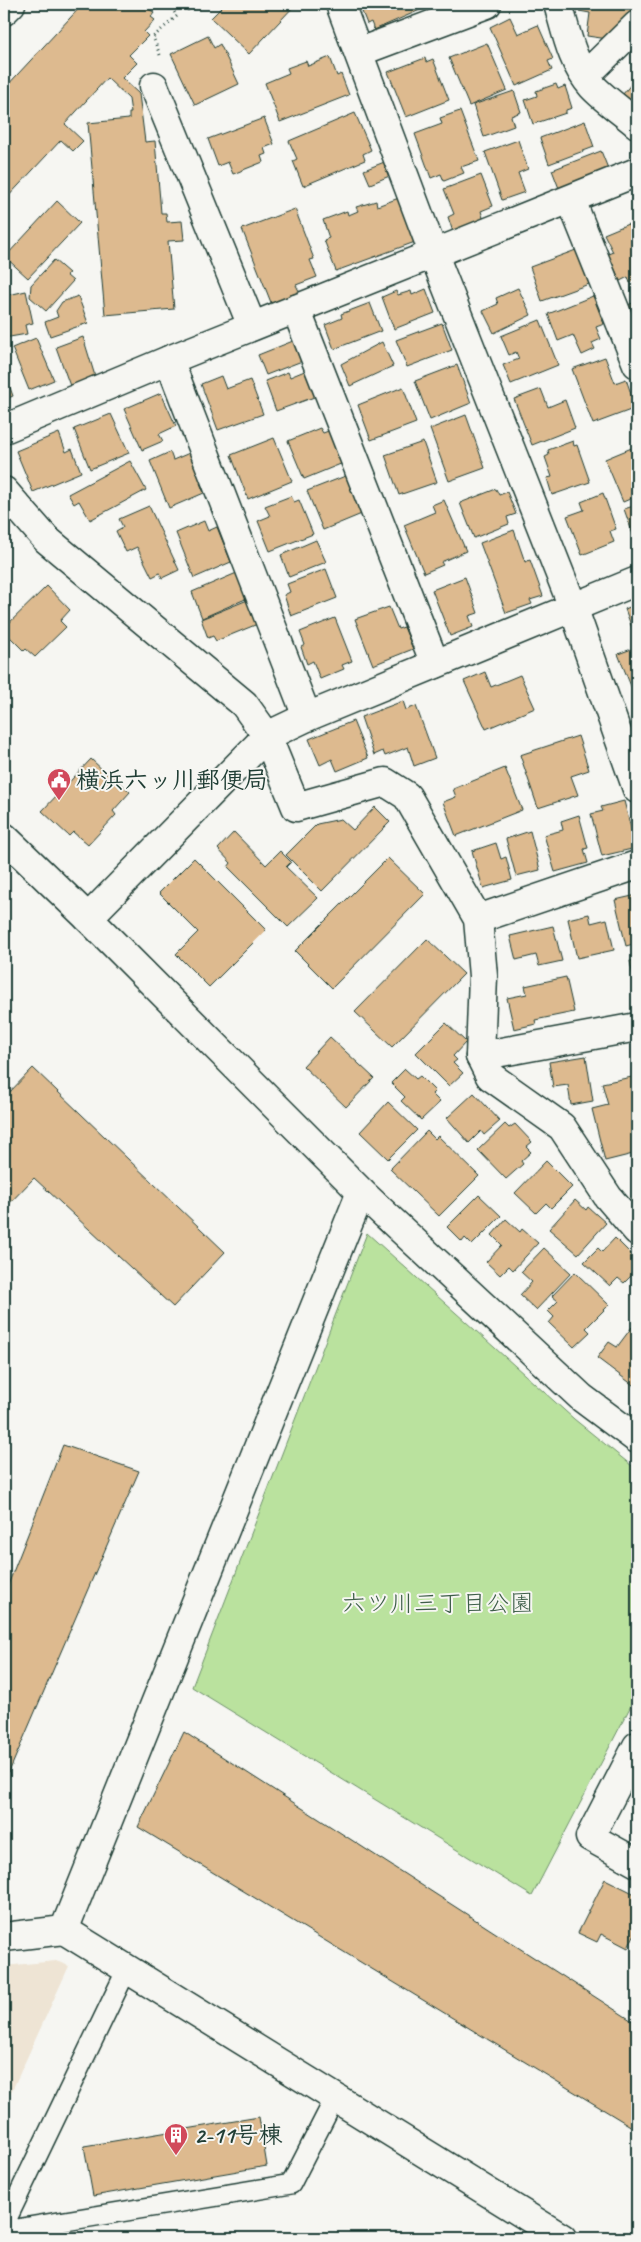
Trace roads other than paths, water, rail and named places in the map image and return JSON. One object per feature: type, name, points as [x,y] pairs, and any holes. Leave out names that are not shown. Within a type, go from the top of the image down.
[{"type":"street","points":[[4,11],[10,4]]},
{"type":"street","points":[[340,4],[434,255],[573,608],[637,789]]},
{"type":"street","points":[[359,52],[487,4]]},
{"type":"street","points":[[558,4],[577,62],[585,76],[592,86],[637,124]]},
{"type":"street","points":[[585,76],[637,25]]},
{"type":"street","points":[[154,86],[252,326]]},
{"type":"street","points":[[4,429],[252,326],[434,255],[637,172]]},
{"type":"street","points":[[570,200],[637,364]]},
{"type":"street","points":[[296,309],[435,664]]},
{"type":"street","points":[[169,360],[307,717]]},
{"type":"street","points":[[4,491],[46,539],[244,704],[267,736],[296,807],[384,782],[407,796],[478,918],[483,976],[480,1056],[490,1076],[562,1127],[608,1197],[637,1231]]},
{"type":"street","points":[[88,918],[267,736],[307,717],[637,581]]},
{"type":"street","points":[[4,837],[88,918],[361,1192],[582,1398],[637,1439]]},
{"type":"street","points":[[478,918],[637,865]]},
{"type":"street","points":[[480,1056],[637,1027]]},
{"type":"street","points":[[64,1930],[361,1192]]},
{"type":"street","points":[[637,1746],[590,1837],[637,1863]]},
{"type":"street","points":[[4,1936],[64,1930],[335,2098],[533,2231],[562,2238]]},
{"type":"lane","points":[[4,2225],[127,1969]]},
{"type":"lane","points":[[4,2231],[291,2184],[335,2098]]},
{"type":"place","name":"横浜六ッ川郵便局","points":[[59,801]]},
{"type":"place","name":"2-11号棟","points":[[176,2156]]},
{"type":"park label","name":"六ツ川三丁目公園","points":[[438,1603]]}]
